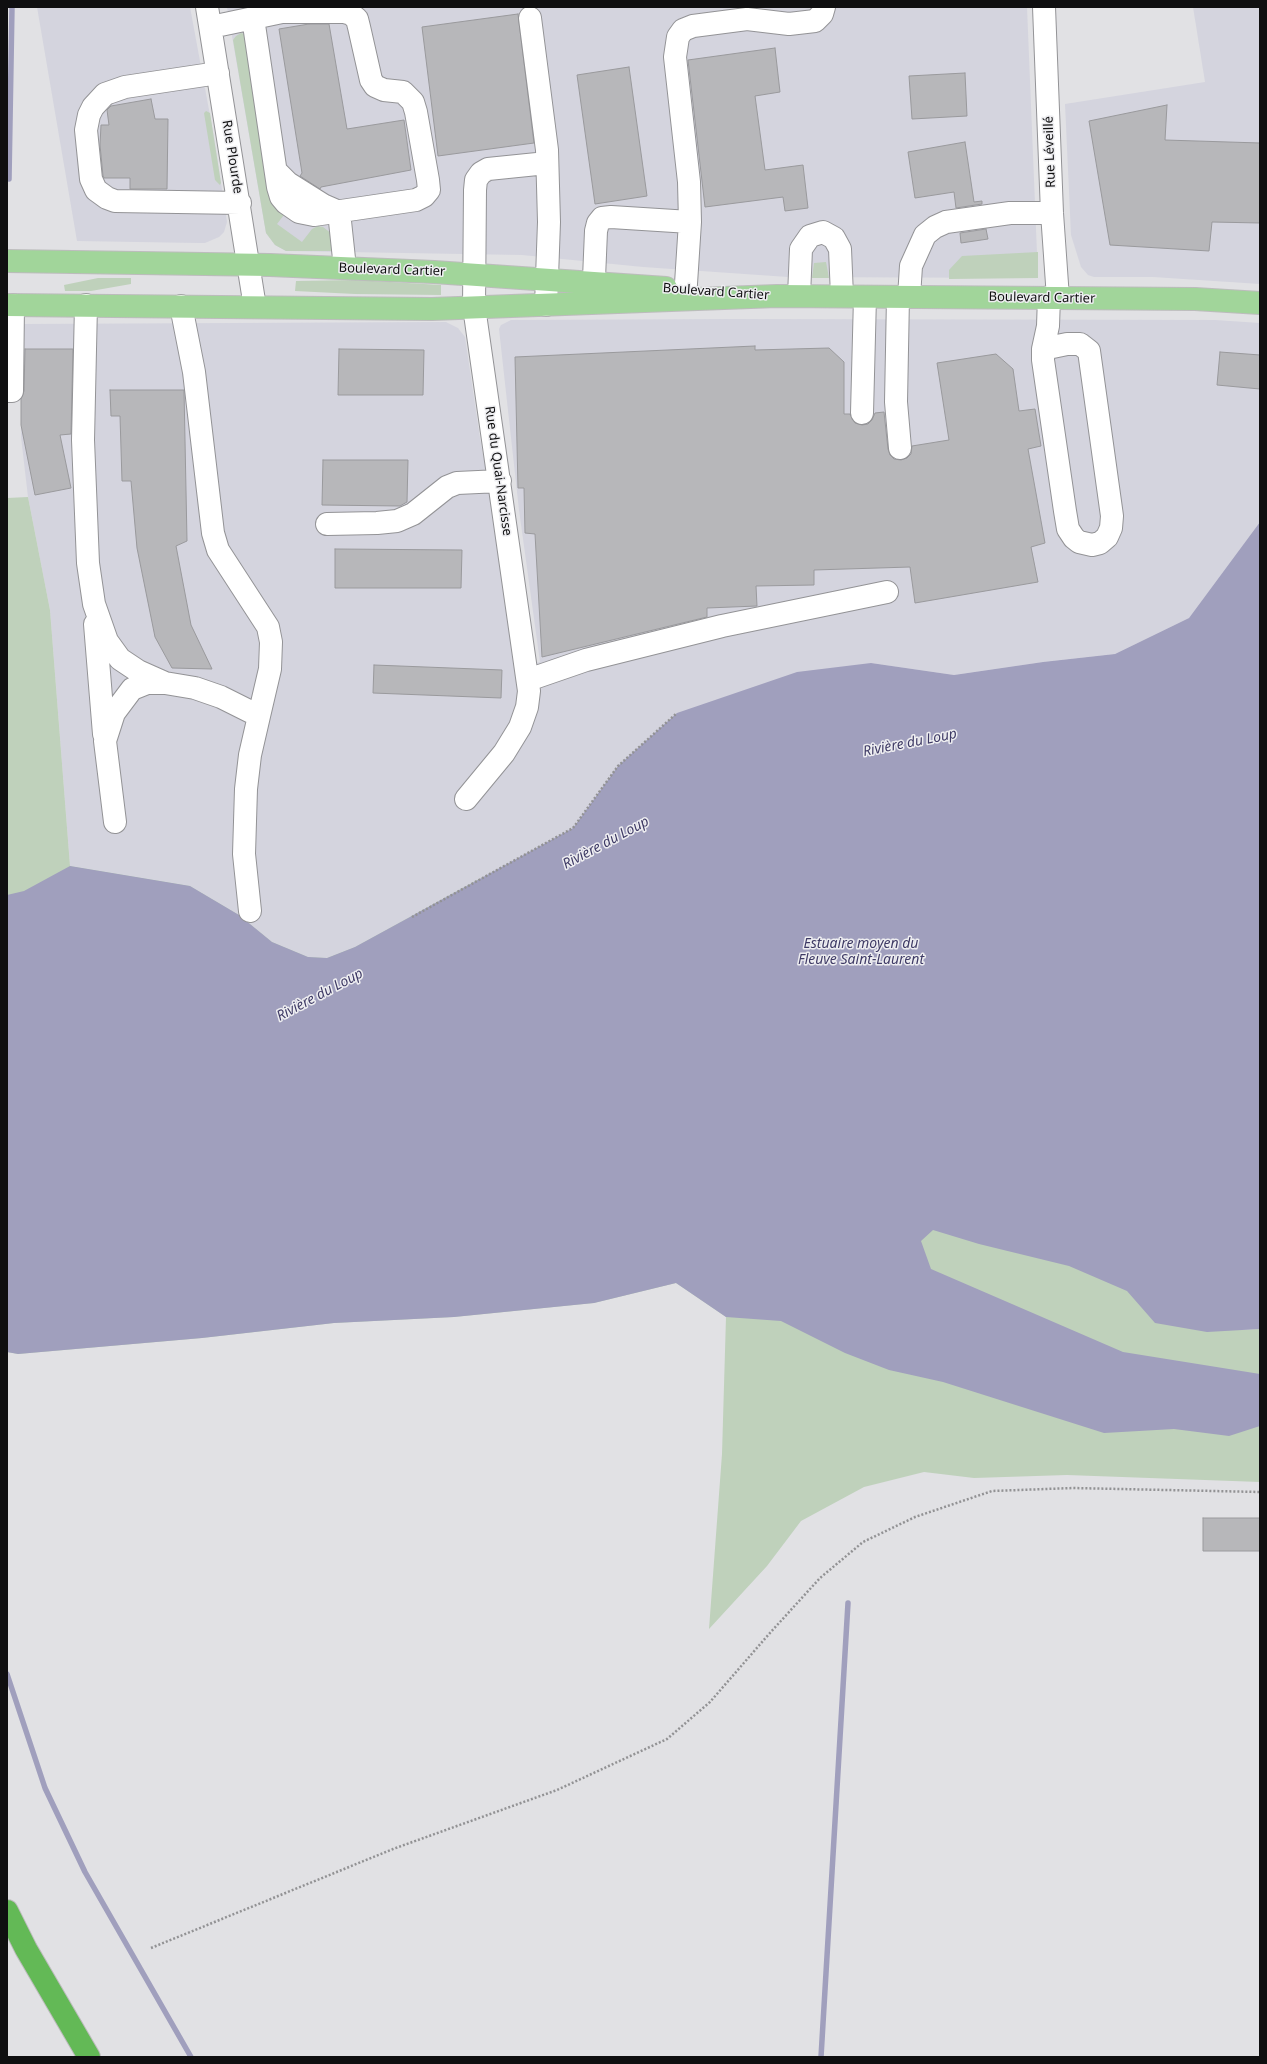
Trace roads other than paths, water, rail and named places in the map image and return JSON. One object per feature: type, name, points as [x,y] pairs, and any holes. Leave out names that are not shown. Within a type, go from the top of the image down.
[{"type":"highway","points":[[7,1911],[26,1949],[89,2057]]},
{"type":"main road","name":"Boulevard Cartier","points":[[7,261],[250,265],[345,268],[475,275],[547,280],[593,293]]},
{"type":"main road","name":"Boulevard Cartier","points":[[10,305],[425,309],[474,308],[546,305],[593,293],[1195,299],[1260,303]]},
{"type":"street","points":[[685,294],[690,222],[688,182],[675,63],[676,46],[683,30],[693,26],[753,13],[779,24],[802,24],[815,21],[822,14],[824,7]]},
{"type":"street","name":"Rue Léveillé","points":[[1043,350],[1067,344],[1080,344],[1089,351],[1112,516],[1107,536],[1100,543],[1092,545],[1079,542],[1068,529],[1044,371],[1043,350],[1054,297],[1044,7]]},
{"type":"street","points":[[209,17],[254,18],[282,12],[344,12],[351,14],[357,19],[371,80],[376,86],[384,90],[403,92],[413,102],[429,190],[424,196],[416,200],[314,215],[299,212],[286,203],[281,197],[276,171],[254,18]]},
{"type":"street","name":"Rue Plourde","points":[[209,17],[256,307]]},
{"type":"street","points":[[530,18],[547,163],[549,222],[546,305]]},
{"type":"street","points":[[218,73],[163,80],[125,87],[105,94],[93,107],[89,115],[86,130],[91,179],[96,190],[107,198],[115,201],[240,203]]},
{"type":"street","name":"Rue du Quai-Narcisse","points":[[466,799],[504,753],[520,727],[527,707],[527,673],[474,308],[476,180],[481,173],[488,169],[547,163]]},
{"type":"street","points":[[339,212],[345,268]]},
{"type":"street","points":[[900,448],[896,402],[904,297],[911,266],[925,235],[935,227],[946,222],[1010,214],[1052,213]]},
{"type":"street","points":[[593,293],[596,231],[598,223],[602,218],[611,217],[690,222]]},
{"type":"street","points":[[799,296],[801,249],[810,236],[823,232],[834,238],[840,249],[842,296]]},
{"type":"street","points":[[862,413],[865,296]]},
{"type":"street","points":[[7,391],[12,391],[9,338],[10,305]]},
{"type":"street","points":[[86,305],[83,402],[84,480],[88,563],[94,604],[104,741],[115,822]]},
{"type":"street","points":[[180,306],[194,372],[213,533],[218,550],[268,627],[271,642],[270,669],[250,755],[246,789],[244,854],[250,911]]},
{"type":"street","points":[[327,524],[397,521],[413,514],[447,487],[457,483],[500,481]]},
{"type":"street","points":[[527,673],[722,626],[887,592]]},
{"type":"street","points":[[94,604],[108,641],[120,658],[138,671],[165,683]]},
{"type":"street","points":[[104,741],[114,713],[132,689],[147,683],[165,683],[195,688],[221,697],[260,716]]},
{"type":"water","name":"Estuaire moyen du Fleuve Saint-Laurent","points":[[1260,522],[1260,1329],[1207,1332],[1155,1323],[1127,1291],[1069,1266],[979,1244],[933,1230],[921,1241],[931,1269],[1123,1352],[1260,1374],[1260,1426],[1229,1436],[1174,1429],[1104,1433],[943,1382],[889,1370],[845,1353],[781,1321],[726,1317],[676,1283],[594,1303],[454,1317],[334,1323],[202,1338],[18,1354],[7,1352],[7,895],[24,891],[70,866],[190,886],[239,915],[272,942],[308,957],[327,958],[355,947],[573,828],[618,766],[677,713],[797,672],[871,663],[954,675],[1043,662],[1115,654],[1189,618]]},
{"type":"waterway","points":[[9,179],[12,7]]},
{"type":"waterway","points":[[821,2057],[848,1603]]},
{"type":"waterway","points":[[7,1674],[45,1788],[85,1872],[191,2057]]},
{"type":"water label","name":"Rivière du Loup","points":[[910,743]]},
{"type":"water label","name":"Rivière du Loup","points":[[606,843]]},
{"type":"water label","name":"Rivière du Loup","points":[[320,995]]}]
